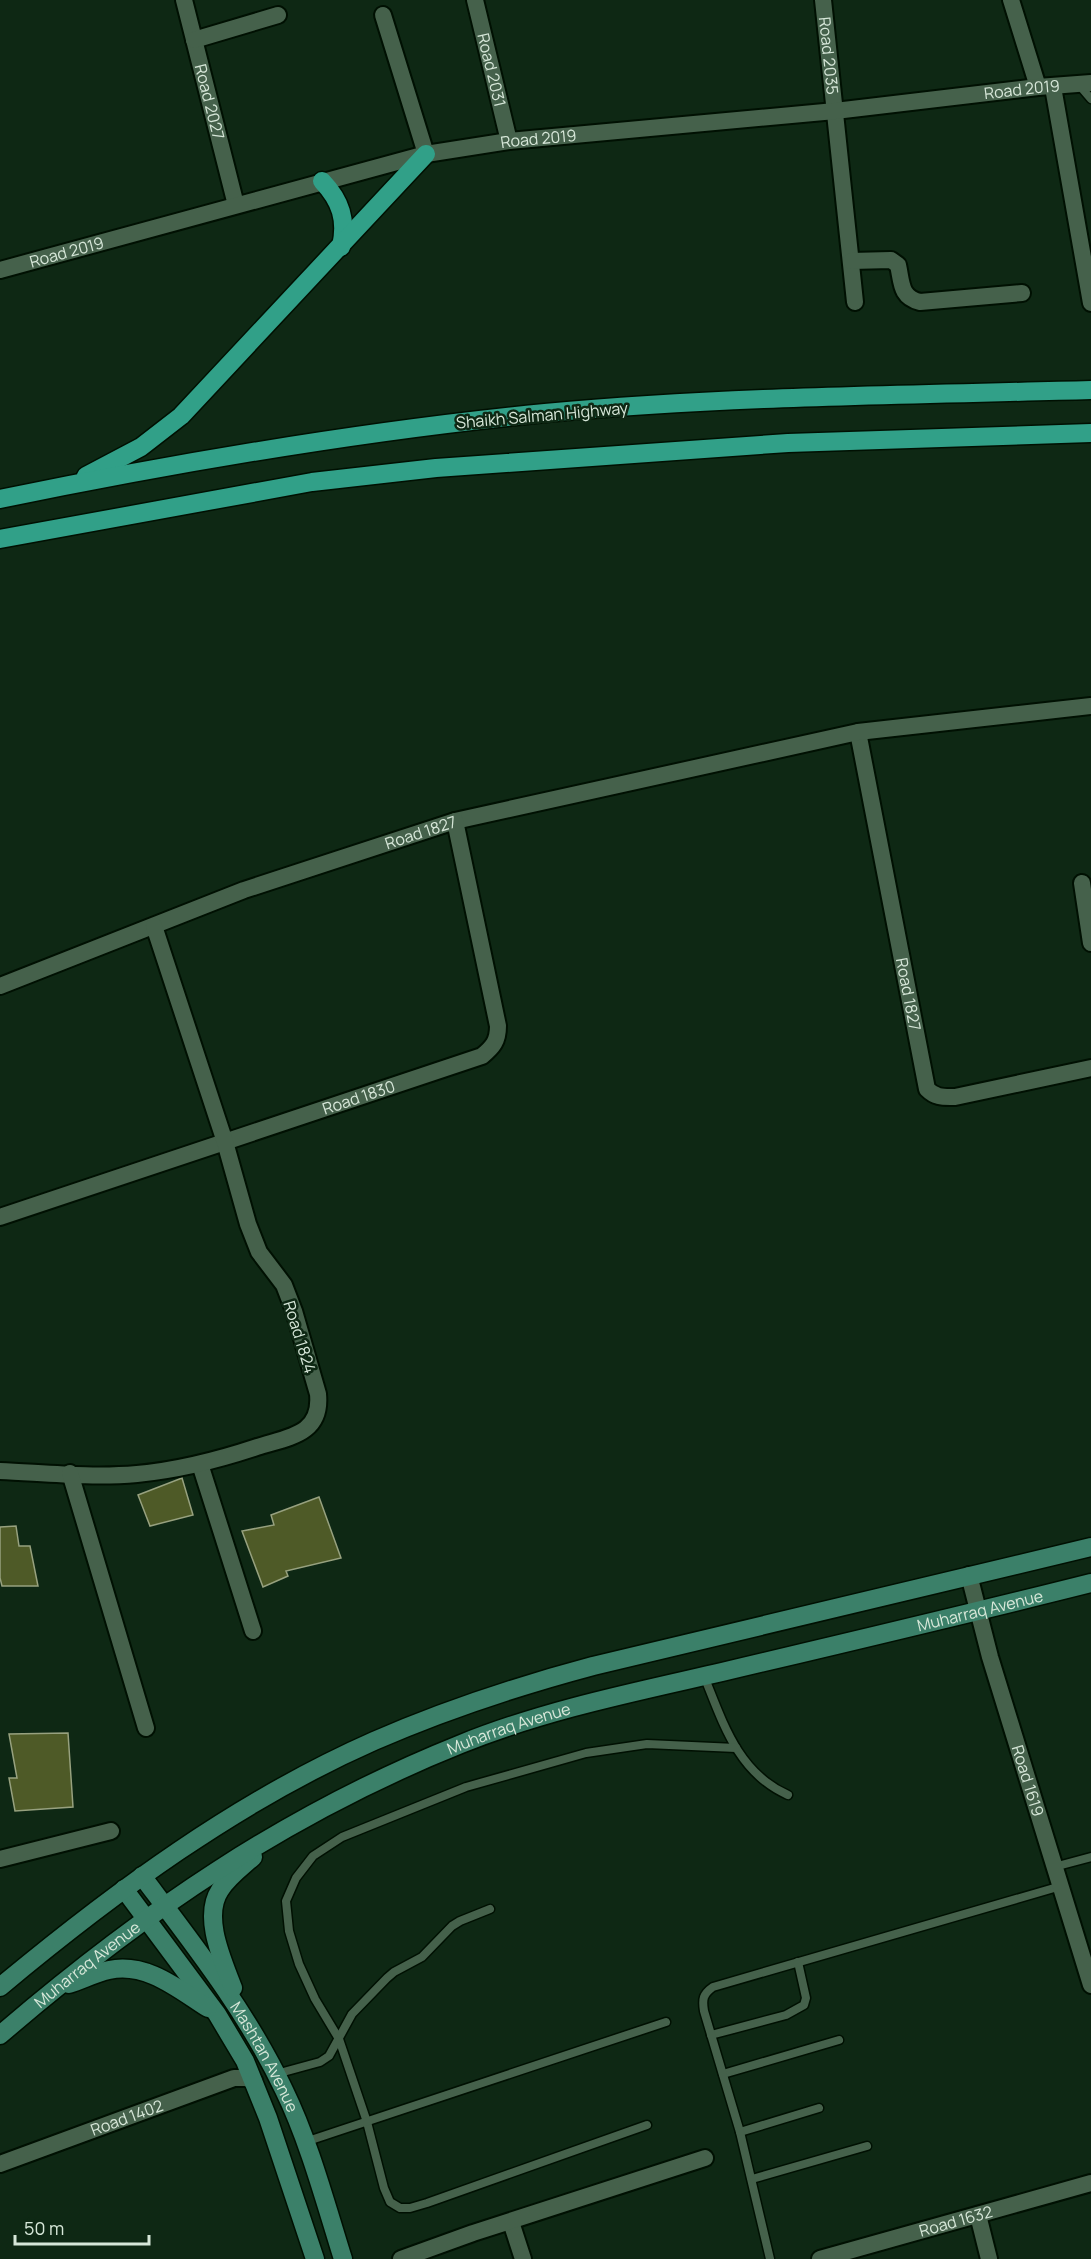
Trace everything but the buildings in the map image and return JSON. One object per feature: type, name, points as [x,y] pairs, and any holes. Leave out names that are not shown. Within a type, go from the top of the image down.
[{"type":"main road","points":[[66,486],[141,447],[181,416],[426,154]]},
{"type":"main road","points":[[322,181],[332,191],[342,211],[344,232],[341,247]]},
{"type":"main road","name":"Shaikh Salman Highway","points":[[0,499],[304,442],[546,413],[778,398],[1091,390]]},
{"type":"main road","points":[[0,539],[312,482],[436,468],[777,444],[1091,433]]},
{"type":"main road","points":[[0,1987],[124,1889],[233,1817],[292,1782],[373,1742],[455,1708],[522,1685],[592,1666],[969,1575],[1091,1548]]},
{"type":"main road","name":"Muharraq Avenue","points":[[0,2035],[52,1991],[164,1905],[284,1829],[379,1780],[463,1743],[603,1699],[1091,1583]]},
{"type":"main road","points":[[243,2015],[214,1935],[214,1905],[218,1892],[227,1881],[284,1829]]},
{"type":"main road","name":"Mashtan Avenue","points":[[142,1876],[206,1960],[243,2015],[276,2074],[295,2116],[341,2254]]},
{"type":"main road","name":"Mashtan Avenue","points":[[124,1889],[217,2014],[236,2044],[254,2081],[268,2118],[315,2259]]},
{"type":"main road","points":[[52,1991],[108,1970],[127,1968],[143,1971],[164,1980],[217,2014]]},
{"type":"main road","points":[[268,2118],[280,2123],[295,2116]]},
{"type":"street","name":"Road 2027","points":[[184,0],[236,205]]},
{"type":"street","name":"Road 2031","points":[[475,0],[508,141]]},
{"type":"street","name":"Road 2035","points":[[823,0],[855,302]]},
{"type":"street","points":[[1011,0],[1046,87],[1091,303]]},
{"type":"street","points":[[194,40],[278,15]]},
{"type":"street","points":[[383,15],[426,154]]},
{"type":"street","name":"Road 2019","points":[[0,270],[426,154],[508,141],[835,111],[1085,84]]},
{"type":"street","points":[[851,261],[891,260],[898,265],[904,292],[910,299],[920,302],[1022,293]]},
{"type":"street","name":"Road 1827","points":[[0,986],[244,890],[455,821],[858,732],[1091,706]]},
{"type":"street","name":"Road 1827","points":[[858,732],[927,1089],[933,1095],[955,1097],[1091,1068]]},
{"type":"street","name":"Road 1830","points":[[0,1216],[482,1056],[493,1048],[498,1038],[498,1026],[455,821]]},
{"type":"street","points":[[1082,883],[1091,943]]},
{"type":"street","name":"Road 1824","points":[[0,1471],[135,1474],[200,1464],[294,1436],[306,1430],[315,1420],[319,1408],[318,1394],[294,1311],[284,1285],[259,1252],[248,1224],[225,1142],[154,926]]},
{"type":"street","points":[[200,1464],[253,1631]]},
{"type":"street","points":[[70,1473],[146,1728]]},
{"type":"street","name":"Road 1619","points":[[969,1575],[990,1657],[1091,1985]]},
{"type":"street","points":[[0,1859],[111,1831]]},
{"type":"street","name":"Road 1402","points":[[0,2164],[234,2078],[254,2081]]},
{"type":"street","points":[[401,2259],[705,2158]]},
{"type":"street","name":"Road 1632","points":[[820,2259],[1091,2184]]},
{"type":"street","points":[[978,2215],[989,2259]]},
{"type":"street","points":[[510,2222],[523,2259]]},
{"type":"street","points":[[341,2254],[356,2259]]},
{"type":"lane","points":[[1085,84],[1091,99]]},
{"type":"lane","points":[[704,1676],[736,1748],[750,1770],[761,1780],[788,1795]]},
{"type":"lane","points":[[647,2125],[410,2208],[400,2208],[390,2202],[384,2188],[367,2122],[339,2039],[315,2000],[299,1964],[289,1931],[286,1901],[296,1878],[312,1856],[342,1837],[466,1787],[586,1753],[647,1744],[736,1748]]},
{"type":"lane","points":[[1054,1867],[1091,1857]]},
{"type":"lane","points":[[770,2259],[740,2132],[702,2000],[705,1992],[713,1987],[1061,1886]]},
{"type":"lane","points":[[276,2074],[320,2062],[329,2056],[352,2014],[387,1978],[422,1957],[460,1921],[490,1909]]},
{"type":"lane","points":[[711,2035],[786,2015],[804,2005],[806,1998],[798,1962]]},
{"type":"lane","points":[[304,2142],[666,2022]]},
{"type":"lane","points":[[723,2074],[839,2040]]},
{"type":"lane","points":[[740,2132],[819,2108]]},
{"type":"lane","points":[[752,2179],[867,2146]]}]
